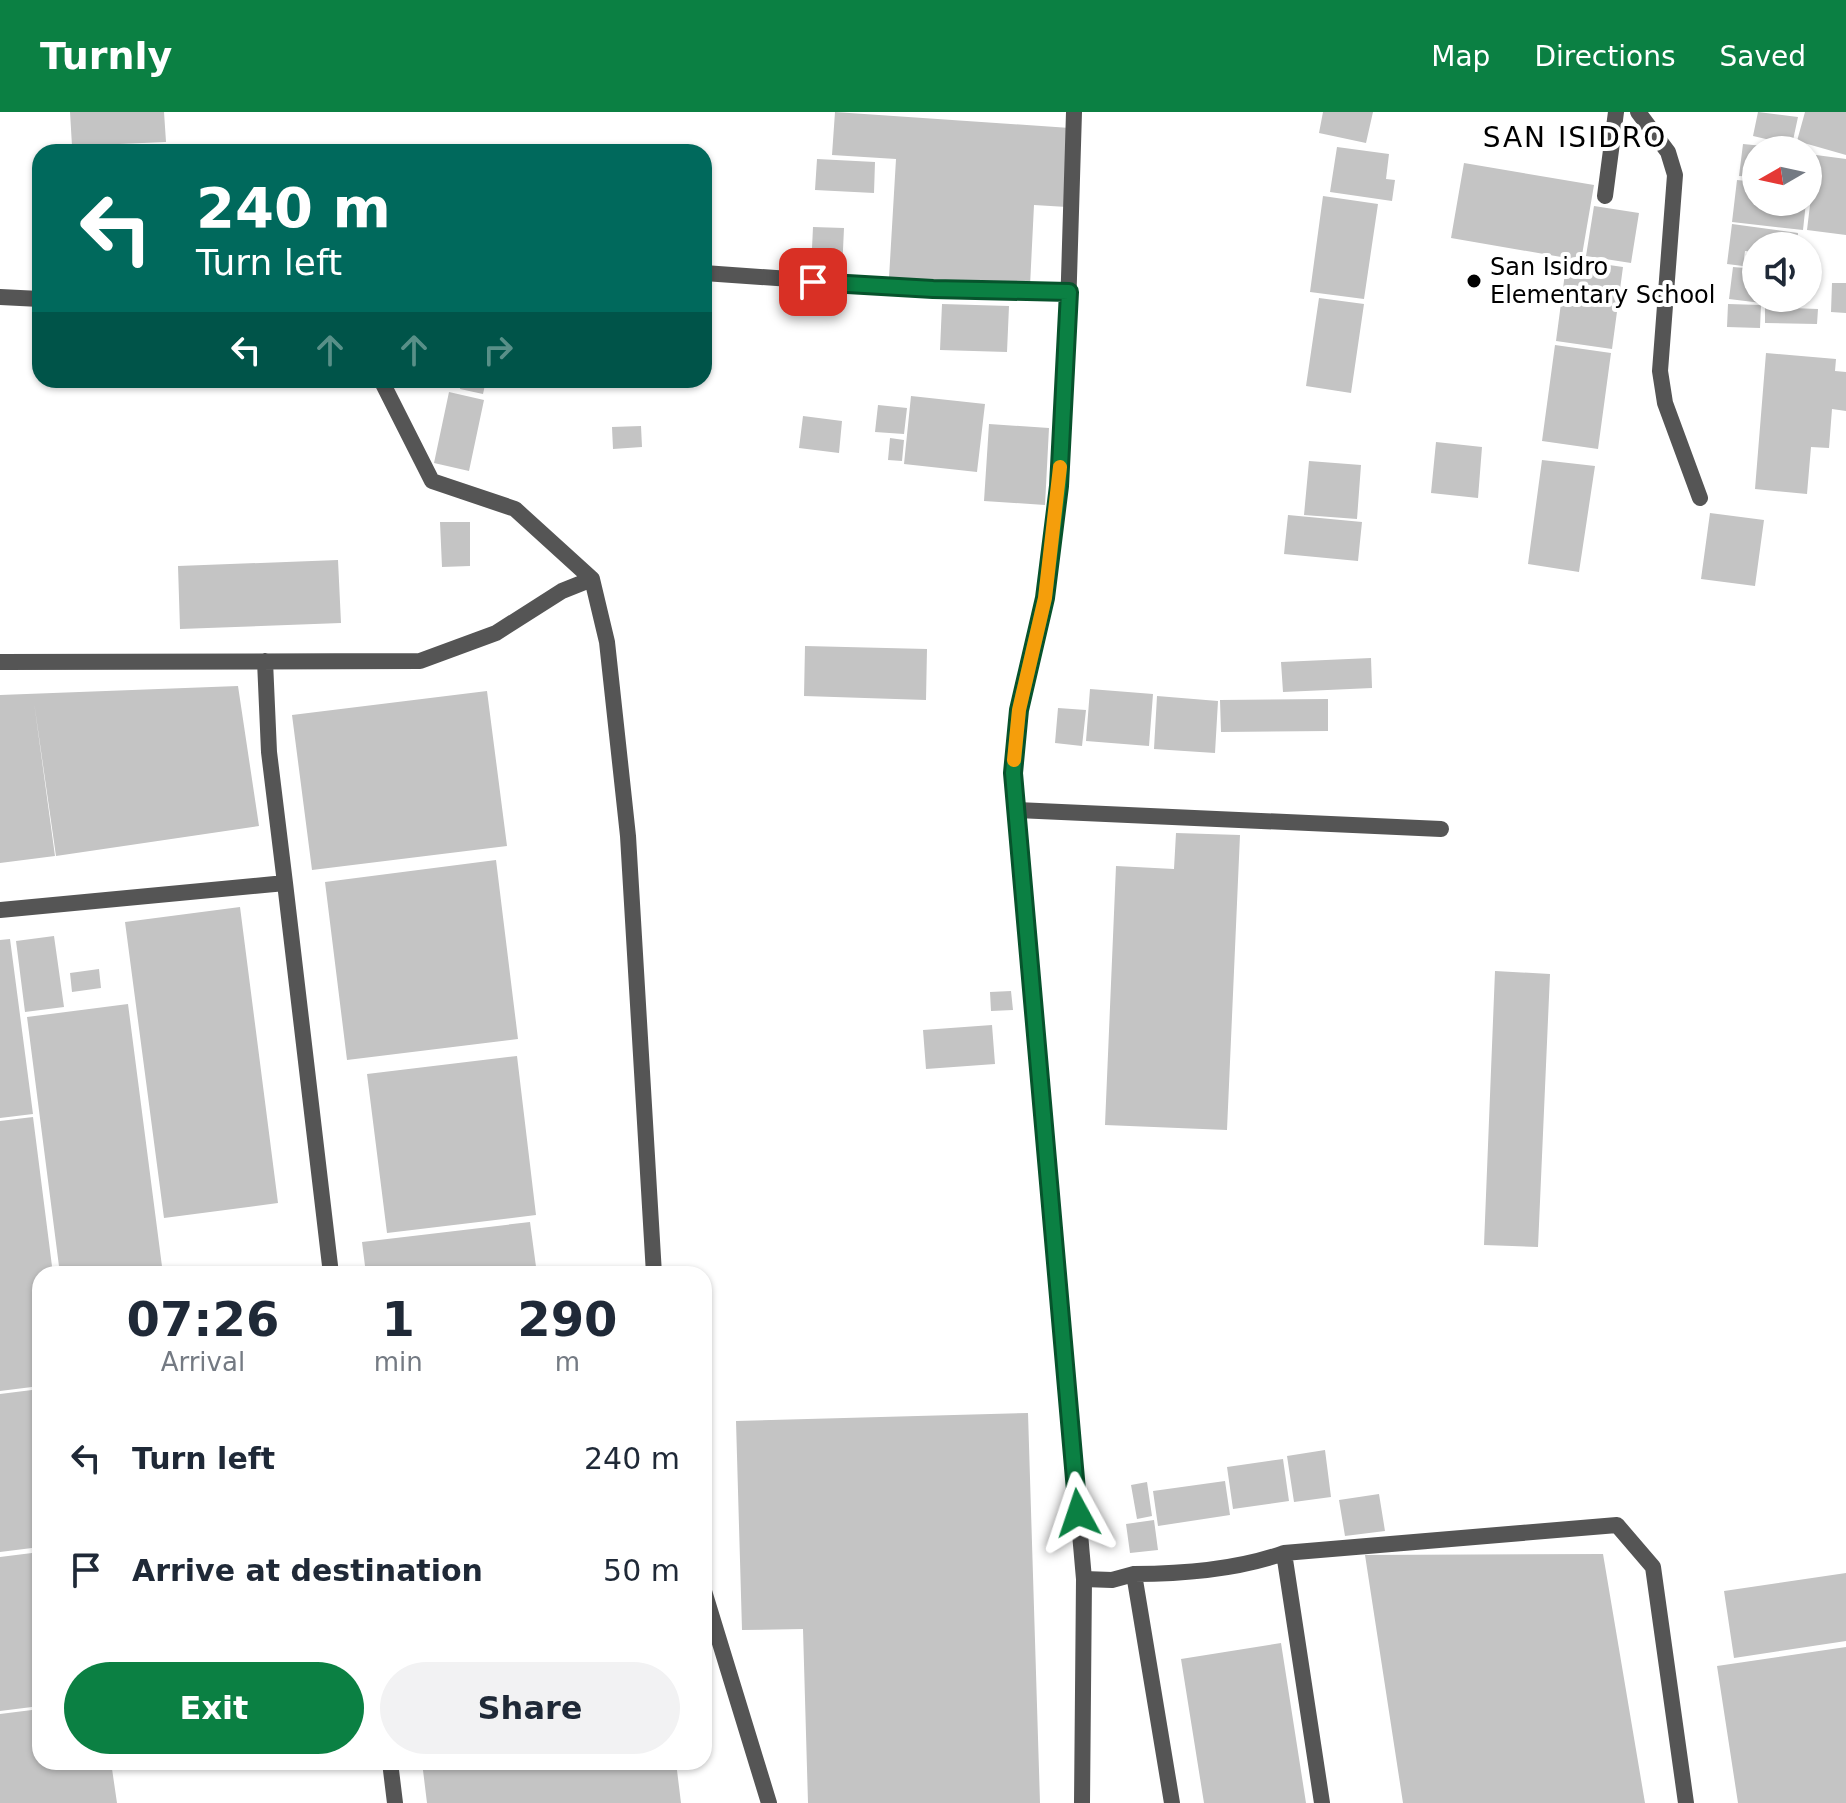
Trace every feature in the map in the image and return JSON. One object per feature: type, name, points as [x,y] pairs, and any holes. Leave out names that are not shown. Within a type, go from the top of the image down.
[{"type":"street","points":[[1074,112],[1059,486],[1045,598],[1019,710],[1013,773],[1084,1579],[1082,1803]]},
{"type":"street","points":[[1605,196],[1616,112]]},
{"type":"street","points":[[1638,112],[1668,152],[1675,175],[1660,371],[1665,403],[1700,498]]},
{"type":"street","points":[[712,274],[933,289],[1069,292]]},
{"type":"street","points":[[0,297],[32,299]]},
{"type":"street","points":[[385,388],[432,481],[515,509],[592,579],[607,642],[628,836],[654,1266]]},
{"type":"street","points":[[0,662],[420,661],[496,633],[562,591],[592,579]]},
{"type":"street","points":[[265,661],[269,752],[330,1266]]},
{"type":"street","points":[[1017,810],[1441,829]]},
{"type":"street","points":[[0,910],[285,883]]},
{"type":"street","points":[[1084,1579],[1112,1580],[1134,1574],[1176,1574],[1257,1562],[1284,1553],[1617,1525],[1653,1567],[1686,1803]]},
{"type":"street","points":[[1284,1553],[1322,1803]]},
{"type":"street","points":[[1134,1574],[1172,1803]]},
{"type":"street","points":[[712,1617],[769,1803]]},
{"type":"street","points":[[391,1770],[395,1803]]},
{"type":"building","points":[[70,112],[164,112],[166,142],[72,144]]},
{"type":"building","points":[[835,112],[1070,128],[1067,207],[1034,205],[1030,286],[889,278],[896,159],[832,155]]},
{"type":"building","points":[[1323,112],[1373,112],[1366,143],[1319,133]]},
{"type":"building","points":[[1758,112],[1798,117],[1794,136],[1753,136]]},
{"type":"building","points":[[1805,112],[1846,112],[1846,155],[1822,148],[1822,136],[1798,136]]},
{"type":"building","points":[[1337,147],[1389,154],[1386,179],[1395,180],[1392,201],[1330,192]]},
{"type":"building","points":[[1822,156],[1846,159],[1846,235],[1807,230],[1809,216],[1822,216]]},
{"type":"building","points":[[817,159],[875,162],[874,193],[815,190]]},
{"type":"building","points":[[1464,163],[1594,185],[1581,261],[1623,267],[1612,349],[1556,341],[1567,258],[1451,238]]},
{"type":"building","points":[[1737,180],[1742,181],[1742,216],[1804,216],[1803,230],[1732,222]]},
{"type":"building","points":[[1323,196],[1378,204],[1364,299],[1310,292]]},
{"type":"building","points":[[1594,206],[1639,213],[1631,263],[1586,256]]},
{"type":"building","points":[[1732,224],[1791,232],[1742,232],[1742,266],[1727,264]]},
{"type":"building","points":[[813,227],[844,228],[842,272],[811,270]]},
{"type":"building","points":[[1733,267],[1742,268],[1742,301],[1729,299]]},
{"type":"building","points":[[1832,283],[1846,283],[1846,313],[1831,312]]},
{"type":"building","points":[[1319,298],[1364,304],[1351,393],[1306,386]]},
{"type":"building","points":[[942,304],[1009,306],[1007,352],[940,350]]},
{"type":"building","points":[[1728,304],[1742,304],[1742,312],[1761,312],[1760,328],[1727,327]]},
{"type":"building","points":[[1765,312],[1818,312],[1817,324],[1765,323]]},
{"type":"building","points":[[1555,345],[1611,353],[1598,449],[1542,441]]},
{"type":"building","points":[[1766,353],[1836,359],[1835,371],[1846,372],[1846,411],[1832,409],[1829,448],[1811,447],[1807,494],[1755,489]]},
{"type":"building","points":[[460,388],[484,388],[483,394]]},
{"type":"building","points":[[449,392],[484,400],[469,471],[434,463]]},
{"type":"building","points":[[911,396],[985,404],[977,472],[904,464]]},
{"type":"building","points":[[878,405],[907,408],[904,434],[875,432]]},
{"type":"building","points":[[803,416],[842,421],[839,453],[799,448]]},
{"type":"building","points":[[989,424],[1049,428],[1045,505],[984,501]]},
{"type":"building","points":[[641,426],[642,447],[613,449],[612,427]]},
{"type":"building","points":[[890,438],[904,440],[902,461],[888,460]]},
{"type":"building","points":[[1436,442],[1482,447],[1478,498],[1431,493]]},
{"type":"building","points":[[1542,460],[1595,466],[1579,572],[1528,564]]},
{"type":"building","points":[[1309,461],[1361,465],[1357,519],[1304,515]]},
{"type":"building","points":[[1710,513],[1764,520],[1755,586],[1701,579]]},
{"type":"building","points":[[1288,515],[1362,522],[1358,561],[1284,554]]},
{"type":"building","points":[[440,522],[470,522],[470,566],[442,567]]},
{"type":"building","points":[[338,560],[341,623],[180,629],[178,566]]},
{"type":"building","points":[[805,646],[927,649],[926,700],[804,696]]},
{"type":"building","points":[[1371,658],[1372,688],[1283,692],[1281,662]]},
{"type":"building","points":[[238,686],[259,826],[56,856],[34,702],[55,856],[0,863],[0,695]]},
{"type":"building","points":[[1090,689],[1153,694],[1149,746],[1086,741]]},
{"type":"building","points":[[487,691],[507,846],[312,870],[292,715]]},
{"type":"building","points":[[1157,696],[1218,701],[1215,753],[1154,749]]},
{"type":"building","points":[[1328,699],[1328,731],[1221,732],[1220,700]]},
{"type":"building","points":[[1058,708],[1086,710],[1082,746],[1055,743]]},
{"type":"building","points":[[1176,833],[1240,835],[1227,1130],[1105,1125],[1116,866],[1174,869]]},
{"type":"building","points":[[496,860],[518,1039],[347,1060],[325,882]]},
{"type":"building","points":[[240,907],[278,1203],[164,1218],[125,922]]},
{"type":"building","points":[[54,936],[64,1007],[25,1012],[16,941]]},
{"type":"building","points":[[10,939],[33,1114],[0,1118],[0,940]]},
{"type":"building","points":[[99,969],[101,988],[72,992],[70,973]]},
{"type":"building","points":[[1495,971],[1550,974],[1538,1247],[1484,1245]]},
{"type":"building","points":[[1011,991],[1013,1010],[991,1011],[990,992]]},
{"type":"building","points":[[128,1004],[162,1266],[59,1266],[27,1017]]},
{"type":"building","points":[[992,1025],[995,1064],[926,1069],[923,1030]]},
{"type":"building","points":[[517,1056],[536,1215],[387,1233],[367,1074]]},
{"type":"building","points":[[33,1117],[52,1266],[32,1266],[32,1387],[0,1391],[0,1121]]},
{"type":"building","points":[[530,1222],[536,1266],[365,1266],[362,1242]]},
{"type":"building","points":[[32,1390],[32,1548],[0,1552],[0,1394]]},
{"type":"building","points":[[1028,1413],[1040,1803],[808,1803],[803,1629],[742,1630],[736,1421]]},
{"type":"building","points":[[1325,1450],[1331,1497],[1294,1502],[1287,1456]]},
{"type":"building","points":[[1283,1459],[1289,1501],[1233,1509],[1227,1467]]},
{"type":"building","points":[[1225,1481],[1230,1515],[1158,1526],[1153,1491]]},
{"type":"building","points":[[1147,1482],[1152,1516],[1137,1519],[1131,1485]]},
{"type":"building","points":[[1379,1494],[1385,1531],[1345,1536],[1339,1500]]},
{"type":"building","points":[[1154,1520],[1158,1550],[1130,1553],[1126,1524]]},
{"type":"building","points":[[32,1553],[32,1707],[0,1711],[0,1557]]},
{"type":"building","points":[[1603,1554],[1645,1803],[1403,1803],[1365,1555]]},
{"type":"building","points":[[1846,1573],[1846,1641],[1734,1658],[1724,1591]]},
{"type":"building","points":[[1281,1643],[1306,1803],[1204,1803],[1181,1659]]},
{"type":"building","points":[[1846,1647],[1846,1803],[1738,1803],[1717,1666]]},
{"type":"building","points":[[32,1710],[32,1770],[112,1770],[117,1803],[0,1803],[0,1714]]},
{"type":"building","points":[[423,1770],[677,1770],[681,1803],[427,1803]]},
{"type":"slow traffic","points":[[1014,760],[1019,710],[1045,598],[1060,467]]},
{"type":"place","name":"San Isidro Elementary School","points":[[1474,281]]},
{"type":"district","name":"SAN ISIDRO","points":[[1575,137]]},
{"type":"route","points":[[813,282],[1069,292],[1059,486],[1045,598],[1019,710],[1013,773],[1078,1513]]}]
